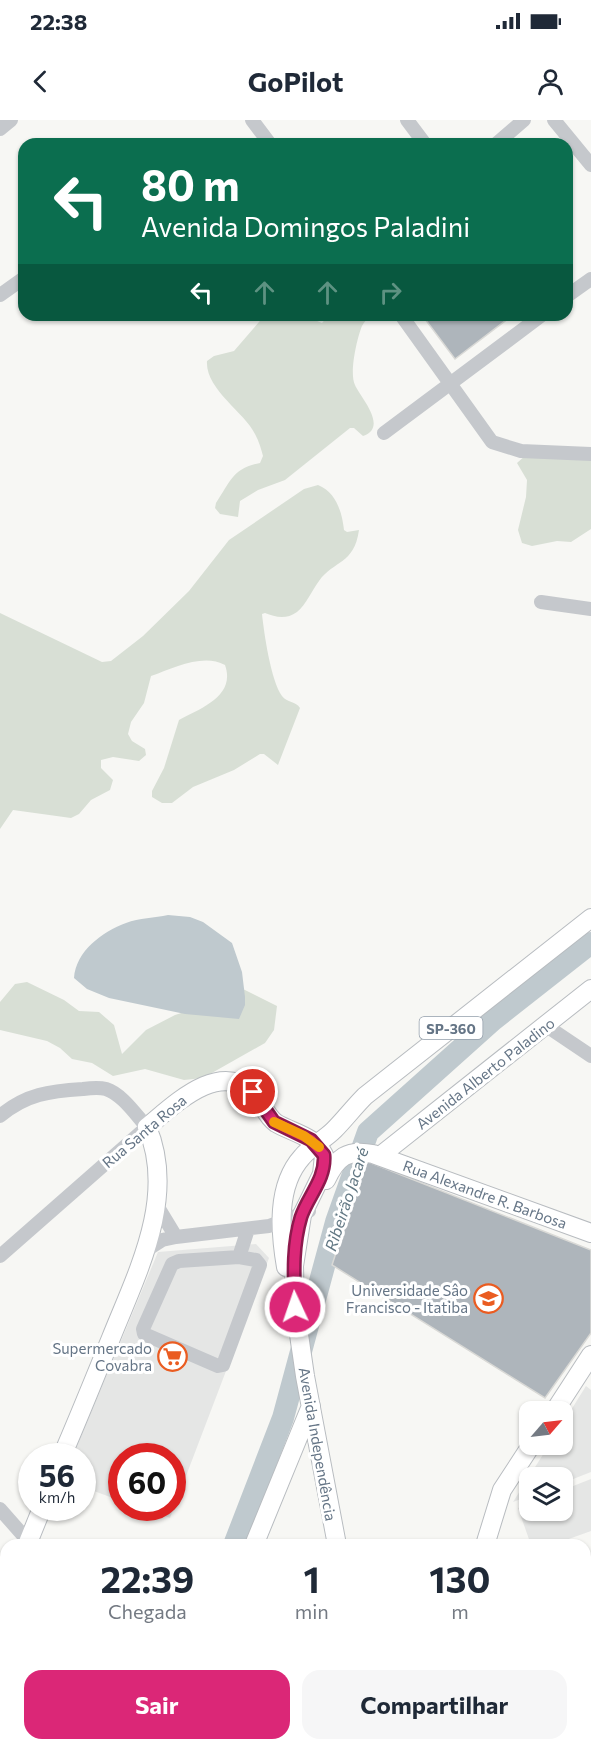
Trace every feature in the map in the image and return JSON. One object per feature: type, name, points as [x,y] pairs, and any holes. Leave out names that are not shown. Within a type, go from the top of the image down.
[{"type":"main road","name":"SP-360","points":[[316,1144],[335,1129],[365,1096],[591,918]]},
{"type":"main road","name":"Avenida Alberto Paladino","points":[[376,1155],[591,989]]},
{"type":"main road","name":"Rua Santa Rosa","points":[[147,1127],[190,1092],[209,1083],[223,1081],[234,1083],[253,1092],[274,1122],[316,1144]]},
{"type":"main road","points":[[67,1443],[148,1249],[156,1204],[158,1164],[147,1127]]},
{"type":"main road","name":"Avenida Independência","points":[[295,1307],[294,1266],[308,1212],[322,1174],[324,1155],[316,1144],[295,1167],[283,1202],[281,1222],[289,1285],[300,1333],[305,1376],[336,1539]]},
{"type":"main road","name":"Avenida Independência","points":[[308,1212],[334,1163],[348,1154],[362,1152],[376,1155]]},
{"type":"main road","name":"Rua Alexandre R. Barbosa","points":[[376,1155],[591,1233]]},
{"type":"main road","points":[[561,1401],[591,1355]]},
{"type":"main road","points":[[256,1539],[311,1406]]},
{"type":"main road","points":[[487,1539],[502,1490],[525,1455]]},
{"type":"main road","points":[[29,1539],[36,1521]]},
{"type":"street","points":[[0,129],[11,120]]},
{"type":"street","points":[[252,120],[266,138]]},
{"type":"street","points":[[407,120],[420,138]]},
{"type":"street","points":[[503,138],[524,120]]},
{"type":"street","points":[[554,120],[569,138]]},
{"type":"street","points":[[573,143],[591,165]]},
{"type":"street","points":[[573,292],[591,279]]},
{"type":"street","points":[[0,295],[18,282]]},
{"type":"street","points":[[405,321],[492,442],[521,452],[591,454]]},
{"type":"street","points":[[384,433],[534,321]]},
{"type":"street","points":[[541,602],[591,609]]},
{"type":"street","points":[[545,1025],[591,1056]]},
{"type":"street","points":[[0,1116],[15,1103],[34,1095],[58,1090],[106,1089],[120,1098],[147,1127]]},
{"type":"street","name":"Rua Santa Rosa","points":[[0,1256],[147,1127]]},
{"type":"street","points":[[156,1204],[176,1237]]},
{"type":"street","points":[[148,1249],[162,1240],[248,1229],[281,1222],[308,1212]]},
{"type":"street","points":[[238,1257],[248,1229]]},
{"type":"street","points":[[238,1257],[256,1260],[260,1265],[223,1365],[218,1366],[144,1334],[143,1329],[172,1264],[179,1261],[238,1257]]},
{"type":"street","points":[[0,1509],[24,1539]]},
{"type":"shaded area","points":[[260,321],[317,321],[322,323],[324,321],[366,321],[360,331],[354,356],[353,380],[373,419],[370,432],[363,436],[354,428],[350,428],[285,480],[258,490],[240,501],[238,517],[220,514],[215,508],[216,503],[238,472],[260,463],[263,456],[258,439],[250,426],[218,391],[212,381],[207,361],[214,356],[234,351]]},
{"type":"shaded area","points":[[591,454],[591,529],[571,542],[557,541],[532,546],[522,543],[518,530],[526,497],[527,480],[517,463],[526,455]]},
{"type":"shaded area","points":[[318,485],[329,492],[337,503],[344,530],[347,532],[359,530],[353,550],[343,561],[325,574],[297,612],[285,617],[262,614],[264,633],[278,689],[284,698],[300,708],[278,765],[264,754],[260,754],[234,770],[193,787],[172,803],[162,803],[152,797],[152,791],[164,768],[179,720],[214,700],[226,685],[225,665],[207,661],[188,663],[151,676],[144,703],[131,722],[128,734],[132,741],[145,749],[146,755],[139,761],[113,757],[101,760],[101,768],[113,780],[110,790],[91,800],[79,814],[71,818],[13,810],[0,829],[0,613],[102,662],[111,661],[143,636],[189,591],[229,540],[304,489]]},
{"type":"shaded area","points":[[168,915],[190,917],[203,922],[232,943],[242,972],[245,997],[245,1005],[239,1019],[185,1014],[109,998],[87,989],[74,978],[76,968],[85,951],[100,937],[131,921]]},
{"type":"shaded area","points":[[27,982],[64,1000],[79,1011],[99,1012],[114,1025],[122,1054],[146,1030],[175,1015],[200,1007],[237,986],[277,1006],[274,1030],[265,1043],[203,1078],[184,1080],[145,1069],[113,1076],[92,1063],[72,1059],[60,1048],[47,1041],[0,1030],[0,1002],[15,984]]},
{"type":"shaded area","name":"Supermercado Covabra","points":[[256,1244],[269,1258],[186,1476],[186,1443],[108,1443],[108,1496],[96,1492],[96,1443],[78,1443],[158,1252]]},
{"type":"shaded area","points":[[586,1386],[591,1390],[591,1472],[573,1479],[573,1467],[535,1467],[543,1455],[573,1455],[573,1407]]},
{"type":"shaded area","points":[[591,1479],[591,1531],[569,1539],[529,1539],[523,1521],[573,1521],[573,1486]]},
{"type":"building","points":[[426,321],[505,321],[455,359]]},
{"type":"building","name":"Universidade Sâo Francisco - Itatiba","points":[[366,1161],[591,1250],[591,1333],[545,1398],[332,1265]]},
{"type":"waterway","name":"Ribeirão Jacaré","points":[[236,1539],[283,1418],[336,1222],[368,1132],[493,1020],[591,943]]},
{"type":"slow traffic","points":[[274,1122],[304,1136],[319,1147]]},
{"type":"place","name":"Universidade Sâo Francisco - Itatiba","points":[[489,1299]]},
{"type":"place","name":"Supermercado Covabra","points":[[173,1357]]},
{"type":"route","points":[[253,1092],[274,1122],[311,1140],[322,1150],[325,1160],[322,1174],[302,1215],[295,1245],[295,1307]]}]
